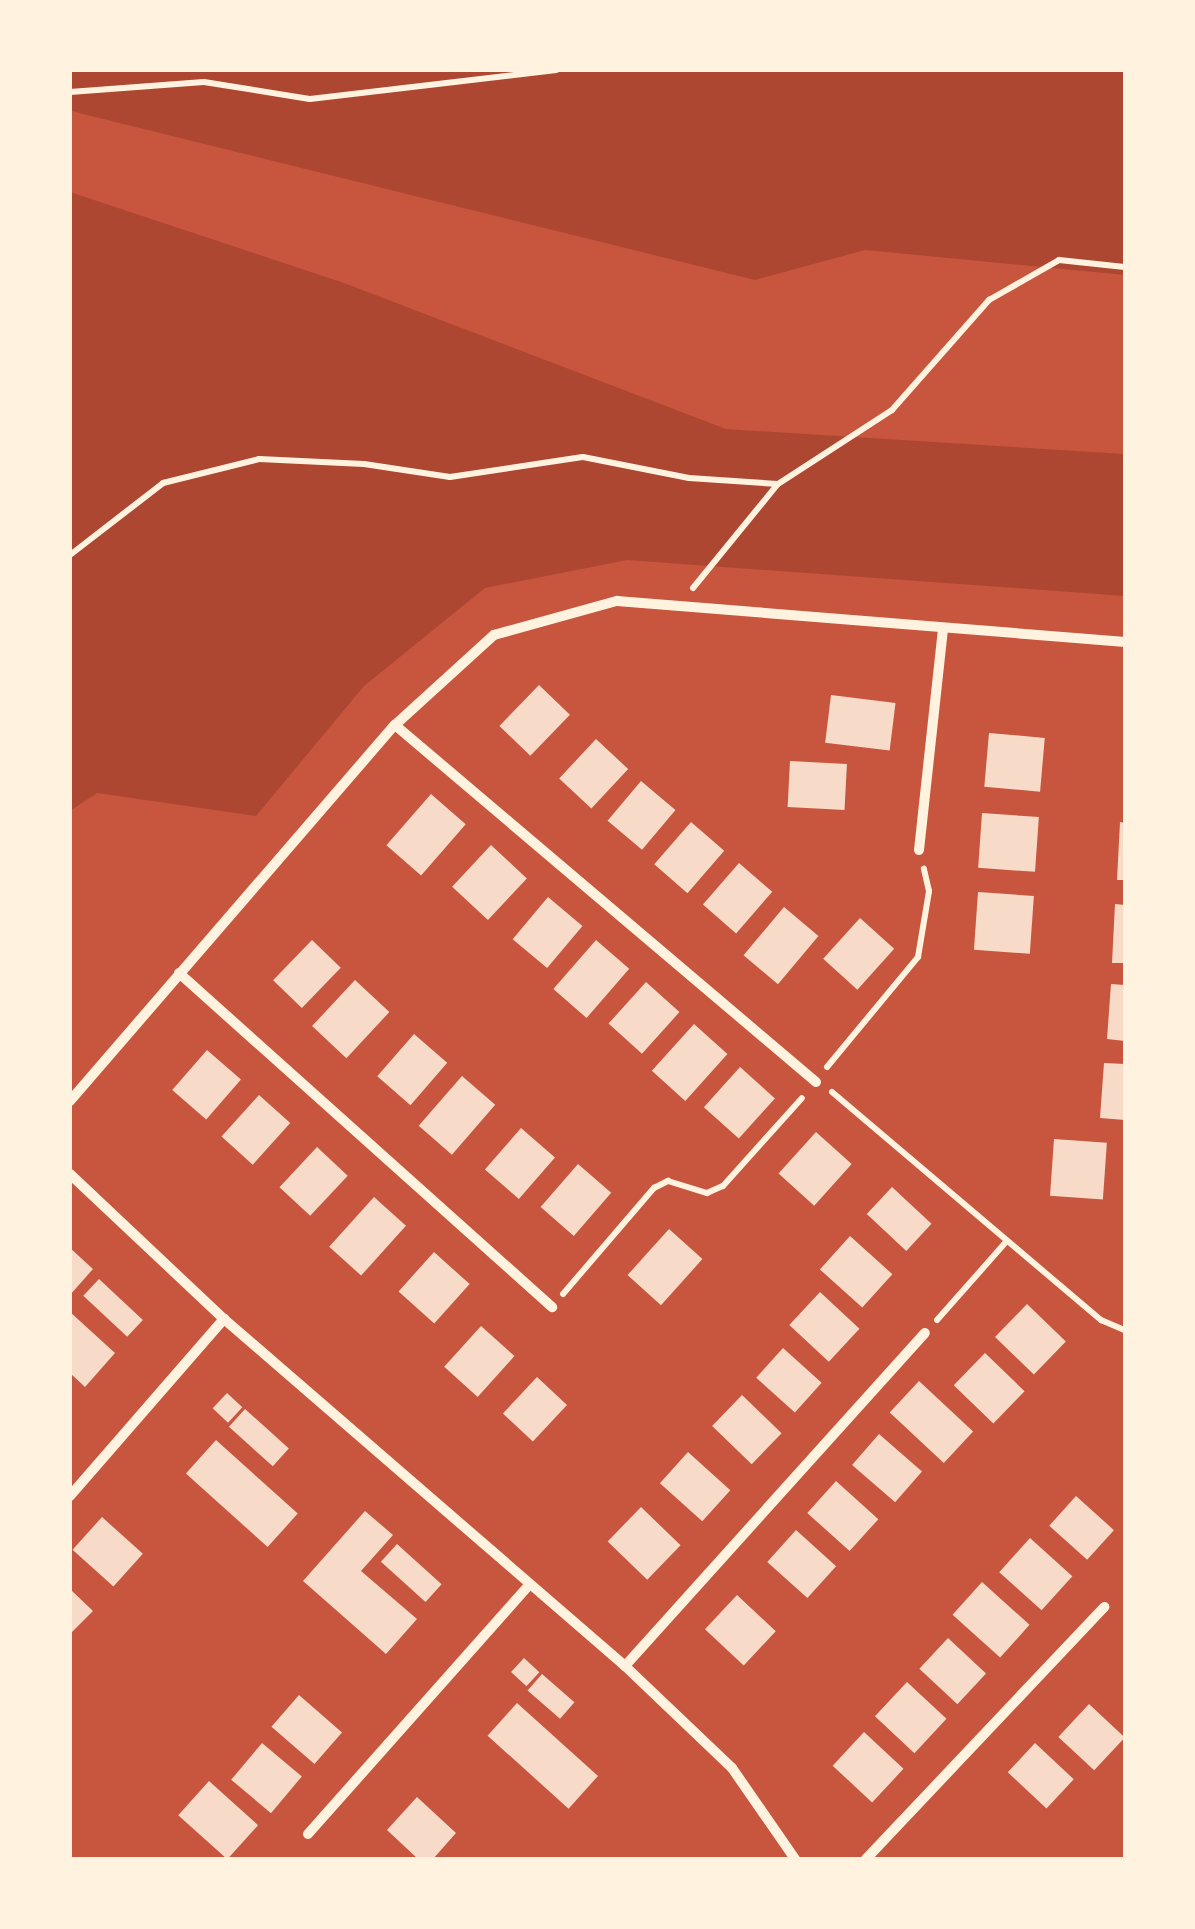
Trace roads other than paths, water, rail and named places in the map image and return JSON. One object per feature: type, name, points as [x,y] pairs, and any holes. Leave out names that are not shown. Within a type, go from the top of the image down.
[{"type":"street","points":[[70,1101],[395,725],[494,635],[617,602],[1125,642]]},
{"type":"street","points":[[919,850],[943,630]]},
{"type":"street","points":[[395,725],[816,1082]]},
{"type":"street","points":[[180,973],[552,1307]]},
{"type":"street","points":[[70,1174],[224,1319],[624,1666],[732,1768],[794,1859]]},
{"type":"street","points":[[70,1496],[224,1319]]},
{"type":"street","points":[[624,1666],[925,1333]]},
{"type":"street","points":[[308,1834],[528,1586]]},
{"type":"street","points":[[866,1859],[1104,1607]]}]
